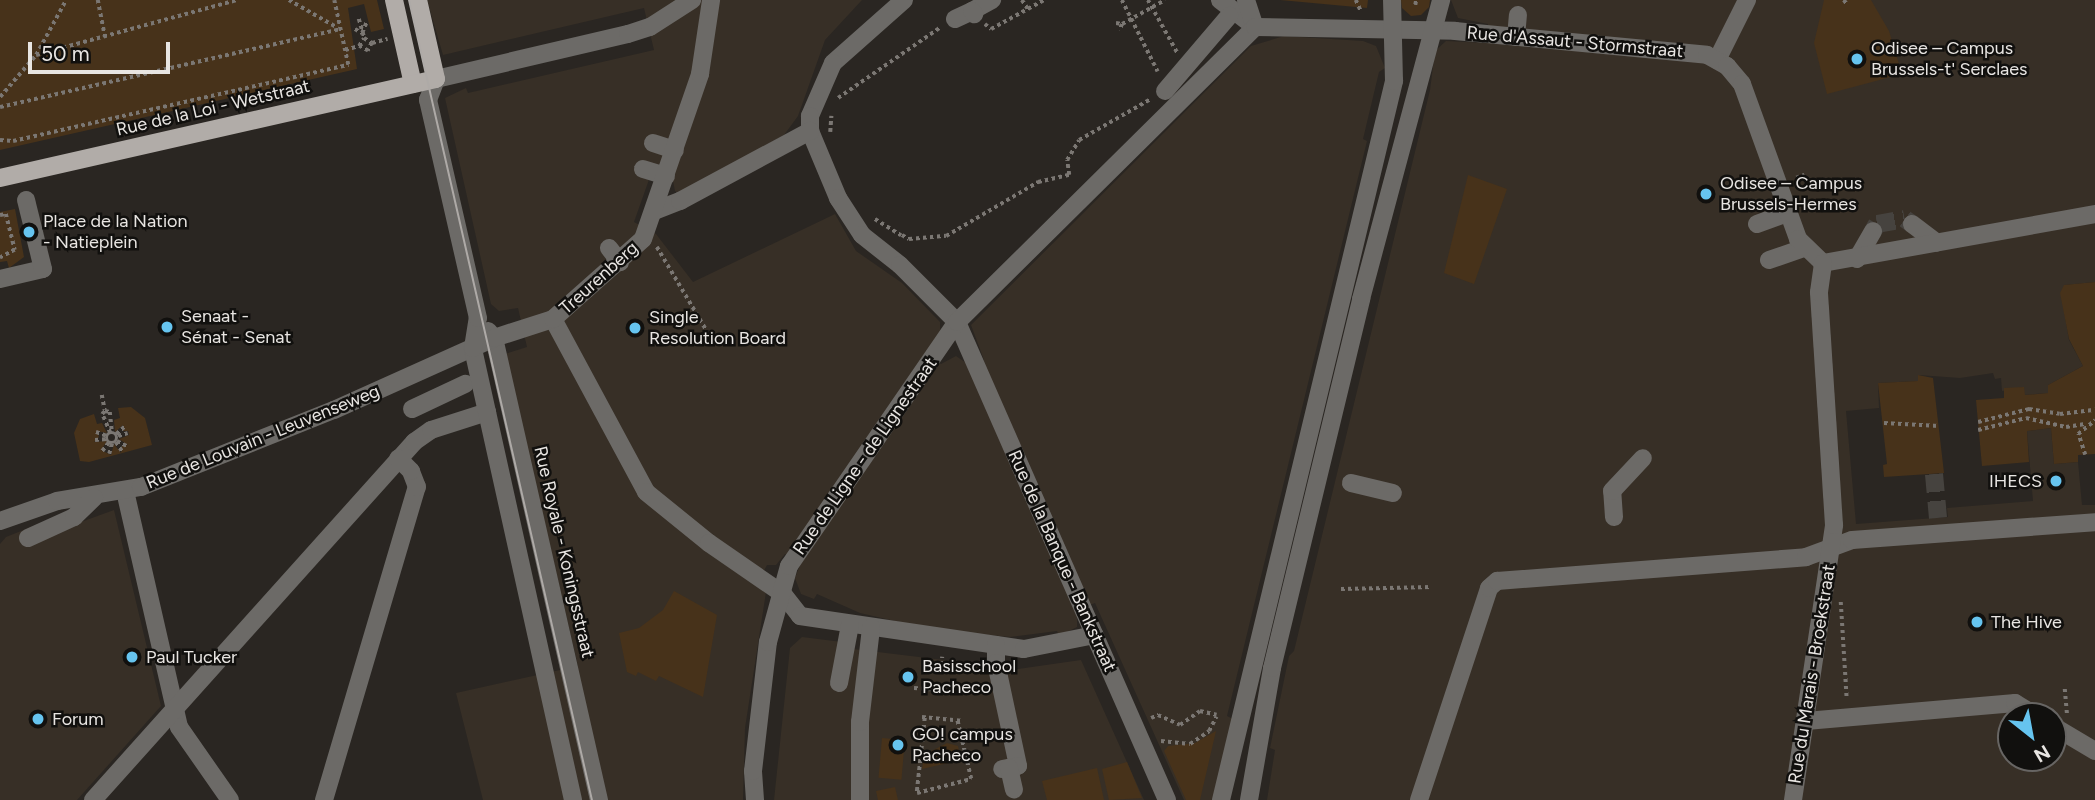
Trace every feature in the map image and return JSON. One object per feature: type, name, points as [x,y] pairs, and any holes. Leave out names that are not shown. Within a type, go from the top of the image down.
[{"type":"main road","points":[[394,0],[413,84]]},
{"type":"main road","points":[[418,0],[436,79]]},
{"type":"main road","name":"Rue de la Loi - Wetstraat","points":[[0,178],[436,79]]},
{"type":"street","points":[[413,84],[428,100],[436,79],[628,34],[650,27],[692,0]]},
{"type":"street","name":"Treurenberg","points":[[482,343],[554,318],[614,255],[643,239],[703,64],[711,0]]},
{"type":"street","points":[[904,0],[833,62],[810,116],[810,131],[838,198],[862,235],[900,265],[957,321]]},
{"type":"street","points":[[955,19],[973,13],[992,0]]},
{"type":"street","points":[[1246,0],[1255,26]]},
{"type":"street","points":[[1249,800],[1272,668],[1361,299],[1441,0]]},
{"type":"street","points":[[1746,0],[1717,60],[1742,84],[1803,248],[1823,263],[1857,260],[2095,214]]},
{"type":"street","points":[[1221,800],[1386,118],[1394,81],[1395,29],[1400,3]]},
{"type":"street","points":[[1516,37],[1519,7]]},
{"type":"street","points":[[1161,85],[1225,9],[1255,26]]},
{"type":"street","name":"Rue d'Assaut - Stormstraat","points":[[1255,26],[1395,29],[1516,37],[1686,51],[1717,60]]},
{"type":"street","name":"Rue de Ligne - de Lignestraat","points":[[755,800],[753,771],[757,661],[783,594],[789,566],[957,321],[1065,203],[1255,26]]},
{"type":"street","name":"Rue Royale - Koningsstraat","points":[[428,100],[478,318],[487,412],[573,800]]},
{"type":"street","points":[[654,211],[680,201],[810,131]]},
{"type":"street","points":[[653,143],[675,150]]},
{"type":"street","points":[[643,169],[666,176]]},
{"type":"street","points":[[0,279],[43,269],[26,200]]},
{"type":"street","points":[[1757,224],[1788,213]]},
{"type":"street","points":[[1912,224],[1937,243]]},
{"type":"street","points":[[1857,260],[1873,231]]},
{"type":"street","points":[[1769,260],[1803,248]]},
{"type":"street","name":"Rue du Marais - Broekstraat","points":[[1793,800],[1831,548],[1819,292],[1823,263]]},
{"type":"street","points":[[554,318],[646,492],[709,543],[783,594],[800,616],[1024,649],[1095,635]]},
{"type":"street","name":"Rue de la Banque - Bankstraat","points":[[957,321],[1167,800]]},
{"type":"street","name":"Rue Royale - Koningsstraat","points":[[482,343],[599,800]]},
{"type":"street","name":"Rue de Louvain - Leuvenseweg","points":[[1,518],[57,500],[94,498],[125,491],[248,446],[482,343]]},
{"type":"street","points":[[412,409],[465,384]]},
{"type":"street","points":[[93,800],[417,438],[487,412]]},
{"type":"street","points":[[324,800],[417,487],[411,471],[398,458]]},
{"type":"street","points":[[1614,517],[1612,491],[1643,458]]},
{"type":"street","points":[[1351,483],[1392,493]]},
{"type":"street","points":[[125,491],[179,727],[230,800]]},
{"type":"street","points":[[28,538],[64,523],[94,498]]},
{"type":"street","points":[[1419,800],[1489,588],[1511,578],[1702,572],[1806,557],[1852,540],[2095,522]]},
{"type":"street","points":[[839,683],[850,625]]},
{"type":"street","points":[[860,800],[860,722],[871,628]]},
{"type":"street","points":[[996,645],[996,663],[1018,766],[1006,769],[1014,789]]},
{"type":"street","points":[[1806,721],[1997,705]]},
{"type":"street","points":[[2067,732],[2095,751]]},
{"type":"path","points":[[0,97],[36,55],[66,0]]},
{"type":"path","points":[[98,0],[104,37]]},
{"type":"path","points":[[36,55],[237,0]]},
{"type":"path","points":[[289,0],[340,29]]},
{"type":"path","points":[[0,140],[13,141],[348,65],[334,0]]},
{"type":"path","points":[[1022,0],[1028,9]]},
{"type":"path","points":[[973,13],[991,29],[1044,0]]},
{"type":"path","points":[[902,235],[909,239],[946,236],[1038,182],[1069,175],[1067,160],[1079,140],[1161,85],[1159,66],[1122,0]]},
{"type":"path","points":[[1148,0],[1183,59]]},
{"type":"path","points":[[1116,23],[1122,24],[1165,0]]},
{"type":"path","points":[[1356,0],[1361,11]]},
{"type":"path","points":[[1400,3],[1422,5]]},
{"type":"path","points":[[359,19],[363,35]]},
{"type":"path","points":[[831,141],[833,107],[846,89],[955,19]]},
{"type":"path","points":[[359,46],[366,23]]},
{"type":"path","points":[[1120,31],[1122,24]]},
{"type":"path","points":[[0,107],[340,29]]},
{"type":"path","points":[[355,29],[372,43]]},
{"type":"path","points":[[345,50],[359,46],[368,51],[372,43],[387,39]]},
{"type":"path","points":[[1796,178],[1804,175]]},
{"type":"path","points":[[0,215],[6,214],[16,250],[0,258]]},
{"type":"path","points":[[661,253],[711,338]]},
{"type":"path","points":[[102,395],[105,411],[102,414],[112,438],[122,451]]},
{"type":"path","points":[[1978,422],[2029,409],[2060,414],[2095,410]]},
{"type":"path","points":[[1978,430],[2026,418],[2066,427],[2095,420]]},
{"type":"path","points":[[1884,423],[1939,426]]},
{"type":"path","points":[[2085,424],[2077,442],[2085,455]]},
{"type":"path","points":[[102,451],[124,427]]},
{"type":"path","points":[[96,432],[127,446]]},
{"type":"path","points":[[95,440],[128,433]]},
{"type":"path","points":[[109,454],[112,438]]},
{"type":"path","points":[[1342,589],[1432,587]]},
{"type":"path","points":[[1841,600],[1848,707]]},
{"type":"path","points":[[942,657],[942,665]]},
{"type":"path","points":[[914,688],[942,690]]},
{"type":"path","points":[[2066,689],[2066,702]]},
{"type":"path","points":[[1151,718],[1158,715],[1180,725],[1200,711],[1217,716],[1209,731],[1189,744],[1161,741]]},
{"type":"path","points":[[943,713],[943,719]]},
{"type":"path","points":[[957,720],[971,779],[917,793],[924,717],[957,720],[964,721]]},
{"type":"shaded area","points":[[0,0],[377,0],[384,29],[371,32],[364,4],[348,8],[357,69],[0,150]]},
{"type":"shaded area","points":[[427,0],[862,0],[825,40],[798,116],[784,135],[681,194],[675,191],[673,181],[651,174],[634,222],[656,234],[693,282],[835,214],[856,251],[902,283],[940,322],[940,332],[926,353],[941,364],[956,356],[972,367],[984,360],[971,325],[1251,46],[1284,36],[1363,41],[1376,46],[1385,68],[1379,72],[1363,139],[1367,141],[1227,716],[1233,719],[1213,800],[1184,800],[1095,603],[1077,610],[1077,627],[1059,636],[1057,631],[1010,637],[934,630],[860,613],[817,594],[814,599],[801,594],[795,578],[800,565],[785,554],[776,565],[767,565],[758,582],[766,592],[745,728],[743,800],[483,800],[456,693],[578,666],[505,354],[527,347],[518,308],[499,311],[491,304],[445,98],[466,88],[468,93],[654,50],[644,8],[443,55]]},
{"type":"shaded area","points":[[1280,0],[1368,0],[1367,8]]},
{"type":"shaded area","points":[[1401,0],[1430,0],[1429,7],[1421,15],[1411,16],[1402,8]]},
{"type":"shaded area","points":[[1451,0],[2095,0],[2095,282],[2065,285],[2061,292],[2069,340],[2083,366],[2048,385],[2048,393],[2024,395],[2024,387],[2002,391],[2001,378],[1995,379],[1993,373],[1960,378],[1918,375],[1918,381],[1878,383],[1879,408],[1846,411],[1856,524],[1948,517],[1947,508],[2033,501],[2027,431],[2051,428],[2054,464],[2078,462],[2082,505],[2095,505],[2095,800],[1267,800],[1275,750],[1270,748],[1289,656],[1294,651],[1430,90],[1435,51],[1446,41],[1487,43],[1488,24],[1458,18]]},
{"type":"shaded area","points":[[1824,0],[1871,0],[1889,31],[1902,74],[1827,94],[1814,43]]},
{"type":"shaded area","points":[[1468,175],[1507,189],[1474,284],[1444,273]]},
{"type":"shaded area","points":[[15,209],[24,257],[9,268],[7,261],[0,262],[0,212]]},
{"type":"shaded area","points":[[2095,282],[2095,454],[2078,455],[2078,462],[2054,464],[2051,428],[2027,431],[2029,462],[1982,466],[1976,400],[2004,398],[2004,388],[2024,387],[2025,395],[2048,393],[2048,385],[2083,366],[2069,339],[2060,293],[2064,285]]},
{"type":"shaded area","points":[[1918,375],[1933,378],[1944,473],[1884,477],[1883,465],[1887,464],[1878,383],[1918,381]]},
{"type":"shaded area","points":[[131,407],[145,418],[152,445],[89,462],[80,461],[74,433],[80,419],[94,414],[97,424],[102,423],[107,433],[97,431],[99,437],[94,442],[107,441],[101,450],[111,455],[114,444],[121,453],[122,446],[128,445],[119,439],[129,435],[128,431],[123,431],[123,425],[115,432],[114,420],[120,418],[118,408]]},
{"type":"shaded area","points":[[114,510],[161,706],[77,800],[0,800],[0,544],[6,537],[61,515],[70,526]]},
{"type":"shaded area","points":[[674,591],[717,615],[703,697],[659,676],[656,681],[638,672],[636,676],[627,672],[619,633],[639,628],[663,610]]},
{"type":"shaded area","points":[[802,637],[842,642],[853,649],[1018,669],[1081,660],[1144,800],[774,800],[790,648]]},
{"type":"shaded area","points":[[1216,731],[1200,800],[1186,800],[1164,751],[1168,746],[1195,743]]},
{"type":"shaded area","points":[[882,738],[905,740],[901,780],[879,778]]},
{"type":"shaded area","points":[[947,743],[958,746],[961,760],[922,769],[924,755]]},
{"type":"shaded area","points":[[1127,762],[1142,798],[1109,800],[1102,769]]},
{"type":"shaded area","points":[[1097,768],[1104,800],[1047,800],[1042,781]]},
{"type":"shaded area","points":[[895,787],[898,800],[878,800],[876,791]]},
{"type":"tunnel","points":[[1873,231],[1877,224],[1905,219],[1912,224]]},
{"type":"tunnel","points":[[1934,474],[1938,518]]},
{"type":"tram line","points":[[409,0],[592,800]]},
{"type":"place","name":"Odisee – Campus Brussels-t' Serclaes","points":[[1857,59]]},
{"type":"place","name":"Odisee – Campus Brussels-Hermes","points":[[1706,194]]},
{"type":"place","name":"Place de la Nation - Natieplein","points":[[29,232]]},
{"type":"place","name":"Senaat - Sénat - Senat","points":[[167,327]]},
{"type":"place","name":"Single Resolution Board","points":[[635,328]]},
{"type":"place","name":"IHECS","points":[[2056,481]]},
{"type":"place","name":"The Hive","points":[[1977,622]]},
{"type":"place","name":"Paul Tucker","points":[[132,657]]},
{"type":"place","name":"Basisschool Pacheco","points":[[908,677]]},
{"type":"place","name":"Forum","points":[[38,719]]},
{"type":"place","name":"GO! campus Pacheco","points":[[898,745]]}]
